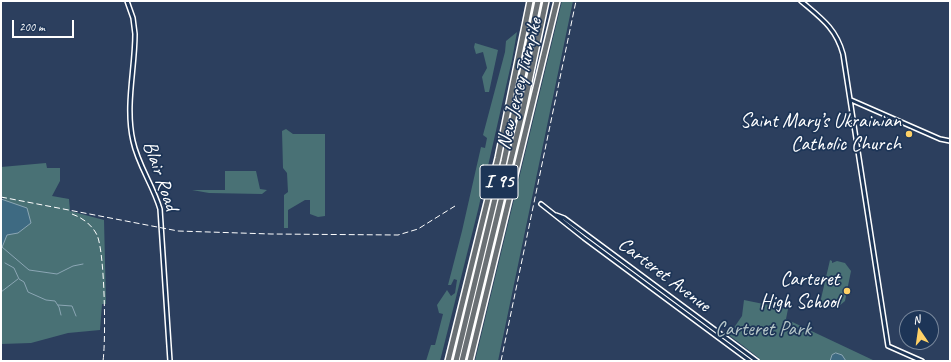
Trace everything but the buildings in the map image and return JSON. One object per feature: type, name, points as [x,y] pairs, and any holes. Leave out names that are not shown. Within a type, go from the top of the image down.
[{"type":"highway","name":"New Jersey Turnpike","points":[[448,361],[498,158],[530,1]]},
{"type":"highway","name":"New Jersey Turnpike","points":[[456,361],[506,155],[538,1]]},
{"type":"highway","name":"New Jersey Turnpike","points":[[462,361],[523,110],[546,1]]},
{"type":"highway","name":"New Jersey Turnpike","points":[[470,361],[557,1]]},
{"type":"street","name":"Blair Road","points":[[126,1],[133,18],[135,34],[131,130],[139,164],[156,196],[160,209],[170,361]]},
{"type":"street","points":[[801,1],[828,24],[839,40],[851,100],[888,346],[922,361]]},
{"type":"street","points":[[851,100],[940,139],[950,141]]},
{"type":"street","name":"Carteret Avenue","points":[[541,204],[750,361]]},
{"type":"street","name":"Carteret Avenue","points":[[554,214],[564,218],[757,361]]},
{"type":"green space","points":[[562,1],[573,1],[498,361],[475,361]]},
{"type":"green space","points":[[517,32],[478,210],[440,361],[426,361],[431,345],[435,345],[443,314],[439,313],[437,305],[447,290],[451,296],[455,293],[457,280],[454,279],[451,285],[448,285],[481,147],[485,148],[487,138],[483,135],[505,52],[506,41]]},
{"type":"green space","points":[[475,43],[498,50],[489,92],[485,92],[482,77],[487,68],[483,52],[476,54],[474,47]]},
{"type":"green space","points":[[286,129],[293,134],[325,134],[325,216],[318,217],[310,214],[310,200],[305,200],[288,210],[288,228],[284,228],[284,195],[288,192],[287,173],[283,168],[282,131]]},
{"type":"green space","points":[[46,163],[47,168],[60,168],[60,181],[52,196],[69,199],[70,211],[104,220],[106,304],[102,304],[100,330],[68,333],[31,343],[1,344],[1,199],[5,200],[1,197],[1,167]]},
{"type":"green space","points":[[225,171],[256,171],[260,189],[267,190],[262,194],[209,193],[192,190],[225,190]]},
{"type":"green space","points":[[830,260],[832,263],[837,261],[845,263],[851,271],[845,301],[838,307],[829,306],[823,302],[820,303]]},
{"type":"green space","name":"Carteret Park","points":[[744,300],[788,309],[786,319],[875,361],[759,361],[759,358],[729,335],[742,316]]},
{"type":"water","points":[[1,199],[27,208],[31,223],[18,233],[7,235],[1,250]]},
{"type":"water","points":[[836,353],[842,355],[846,361],[830,361],[832,355]]},
{"type":"waterway","points":[[2,247],[29,270],[57,274],[73,266],[83,264]]},
{"type":"waterway","points":[[5,263],[14,268],[19,279],[24,282],[28,292],[46,300],[55,301],[59,307],[61,315]]},
{"type":"waterway","points":[[1,292],[18,279]]},
{"type":"waterway","points":[[58,305],[72,306],[76,316]]},
{"type":"railway","points":[[501,361],[576,1]]},
{"type":"railway","points":[[1,197],[178,231],[271,234],[398,235],[418,229],[455,206]]},
{"type":"railway","points":[[72,214],[90,225],[95,231],[100,245],[104,297],[103,361]]},
{"type":"place","name":"Saint Mary’s Ukrainian Catholic Church","points":[[909,134]]},
{"type":"place","name":"Carteret High School","points":[[847,291]]}]
